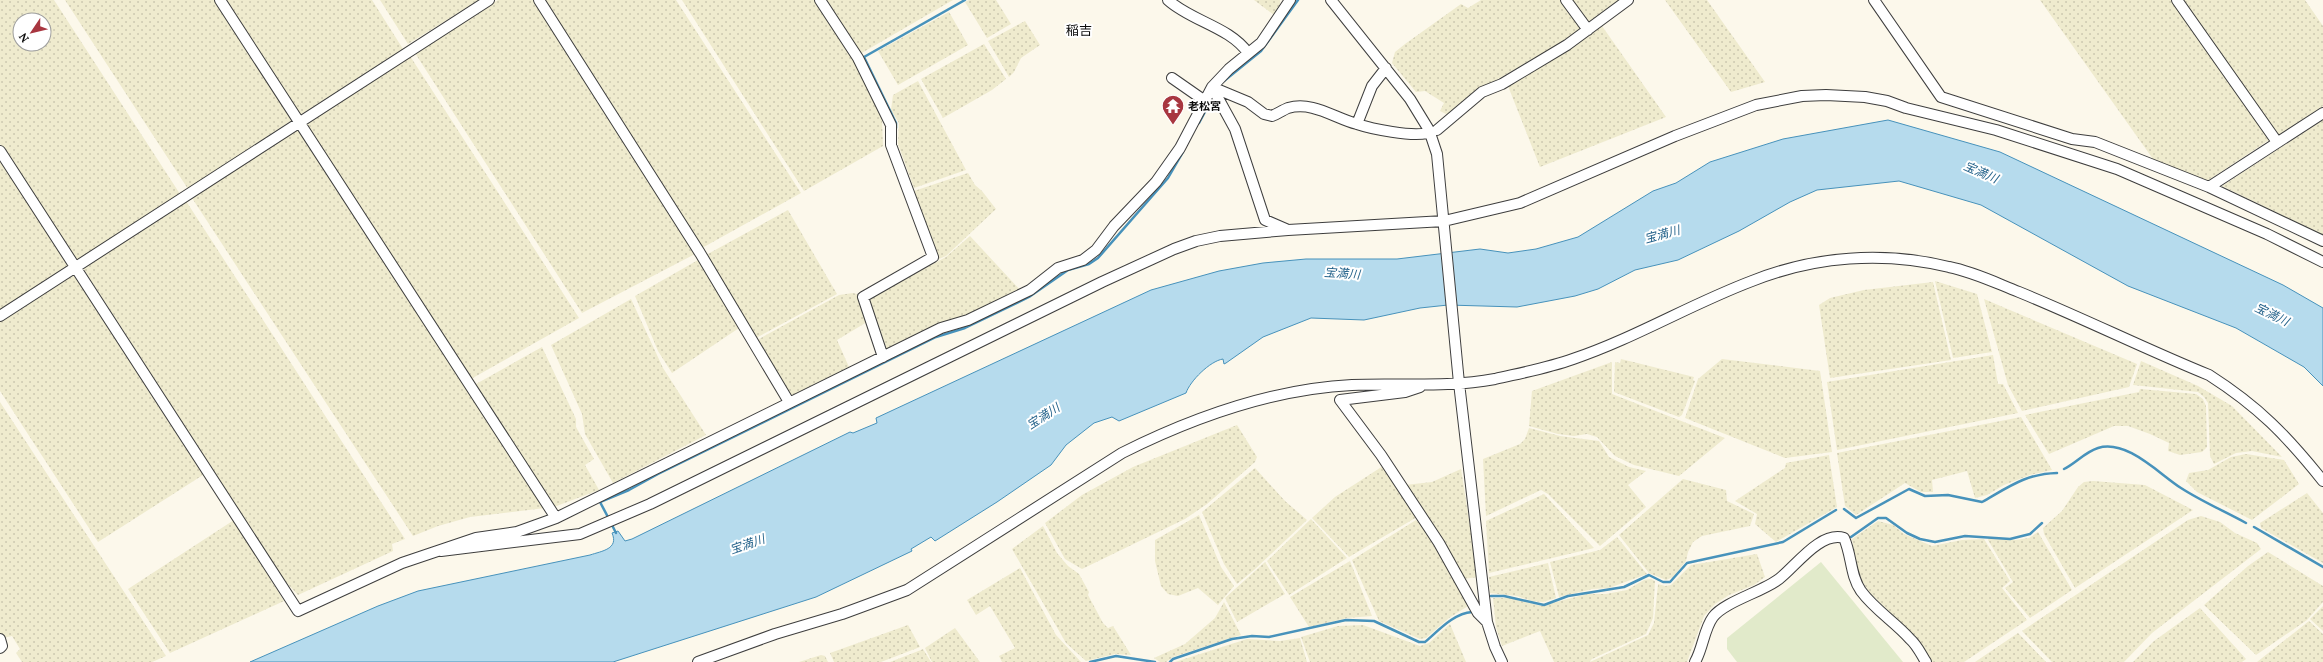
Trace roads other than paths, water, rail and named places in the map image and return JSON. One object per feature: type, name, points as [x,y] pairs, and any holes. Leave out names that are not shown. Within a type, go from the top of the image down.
[{"type":"street","points":[[220,0],[556,518]]},
{"type":"street","points":[[0,316],[488,0]]},
{"type":"street","points":[[539,0],[700,253],[789,402]]},
{"type":"street","points":[[820,0],[858,58],[891,125],[891,144],[933,257],[863,297],[883,357]]},
{"type":"street","points":[[1168,0],[1194,18],[1240,43],[1248,54]]},
{"type":"street","points":[[0,151],[298,611],[402,563],[442,551],[476,538],[517,532],[556,518],[941,328],[968,320],[1030,290],[1058,268],[1083,260],[1096,250],[1114,226],[1156,182],[1180,148],[1212,86],[1261,43],[1290,0]]},
{"type":"street","points":[[1331,0],[1410,99],[1429,130],[1437,154],[1458,379],[1487,622],[1502,662]]},
{"type":"street","points":[[1566,0],[1588,30]]},
{"type":"street","points":[[1437,130],[1482,92],[1502,84],[1567,45],[1628,0]]},
{"type":"street","points":[[1874,0],[1942,97],[2072,139],[2095,142],[2209,187],[2323,241]]},
{"type":"street","points":[[2177,0],[2277,142]]},
{"type":"street","points":[[1356,124],[1372,86],[1386,68]]},
{"type":"street","points":[[1172,78],[1205,101]]},
{"type":"street","points":[[1212,86],[1248,102],[1264,114],[1272,116],[1288,108],[1306,107],[1326,111],[1356,124],[1404,134],[1427,133]]},
{"type":"street","points":[[1212,86],[1235,129],[1265,220],[1288,230]]},
{"type":"street","points":[[442,551],[565,537],[594,528],[650,504],[967,348],[1174,249],[1196,241],[1288,230],[1444,221],[1520,203],[1545,194],[1675,136],[1756,105],[1802,96],[1849,95],[1887,101],[1906,108],[1996,130],[2117,169],[2267,234],[2323,262]]},
{"type":"street","points":[[2209,187],[2323,113]]},
{"type":"street","points":[[1245,234],[1265,220]]},
{"type":"street","points":[[1487,622],[1478,613],[1439,543],[1381,455],[1340,400],[1405,392],[1431,384],[1458,379],[1483,381],[1521,373],[1572,359],[1751,281],[1811,262],[1874,257],[1950,267],[1979,276],[2209,375],[2261,412],[2287,436],[2323,481]]},
{"type":"street","points":[[698,662],[775,634],[842,614],[907,590],[1122,453],[1160,434],[1211,415],[1288,392],[1351,385],[1431,384]]},
{"type":"street","points":[[1695,662],[1714,616],[1725,607],[1766,588],[1781,578],[1804,554],[1825,541],[1839,537],[1844,538],[1853,574],[1861,590],[1870,602],[1911,639],[1926,662]]},
{"type":"street","points":[[0,639],[2,646],[0,648]]},
{"type":"water","name":"宝満川","points":[[1888,120],[2000,152],[2283,285],[2323,308],[2323,386],[2304,367],[2236,328],[2128,286],[1981,205],[1899,181],[1817,190],[1790,202],[1739,231],[1678,260],[1635,270],[1598,289],[1575,296],[1517,307],[1448,305],[1420,308],[1364,320],[1311,318],[1263,337],[1224,364],[1223,359],[1212,363],[1196,377],[1186,393],[1119,421],[1112,417],[1094,423],[1066,445],[1051,465],[997,502],[935,541],[931,537],[911,549],[912,551],[816,597],[613,662],[250,662],[378,606],[418,591],[590,555],[611,546],[614,538],[612,533],[618,531],[625,541],[632,539],[850,432],[853,433],[877,423],[876,418],[1151,290],[1219,271],[1263,263],[1306,259],[1397,259],[1480,249],[1508,253],[1536,249],[1578,237],[1653,191],[1676,183],[1710,162],[1783,139]]},
{"type":"waterway","points":[[896,128],[896,123],[864,57],[965,0]]},
{"type":"waterway","points":[[1224,81],[1261,51],[1298,0]]},
{"type":"waterway","points":[[1199,123],[1213,97]]},
{"type":"waterway","points":[[609,519],[600,502],[629,490],[658,474],[936,337],[965,328],[1029,297],[1068,270],[1089,264],[1098,258],[1168,178],[1183,152]]},
{"type":"waterway","points":[[2064,469],[2089,452],[2098,448],[2120,448],[2142,459],[2189,493],[2246,523]]},
{"type":"waterway","points":[[1844,509],[1856,518],[1909,489],[1925,496],[1948,495],[1982,502],[2027,478],[2057,473]]},
{"type":"waterway","points":[[1491,596],[1504,596],[1544,605],[1568,596],[1624,587],[1649,575],[1663,582],[1670,582],[1687,563],[1783,542],[1836,510]]},
{"type":"waterway","points":[[1851,537],[1878,518],[1886,518],[1907,533],[1920,539],[1935,542],[1965,536],[2010,539],[2030,534],[2042,523]]},
{"type":"waterway","points":[[611,523],[616,533]]},
{"type":"waterway","points":[[2254,527],[2323,567]]},
{"type":"waterway","points":[[1170,662],[1173,659],[1232,639],[1252,636],[1269,637],[1346,620],[1374,621],[1419,642],[1425,642],[1453,619],[1465,613],[1472,612]]},
{"type":"waterway","points":[[1090,662],[1116,656],[1155,662]]},
{"type":"place","name":"老松宮","points":[[1173,126]]},
{"type":"district","name":"稲吉","points":[[1079,30]]}]
